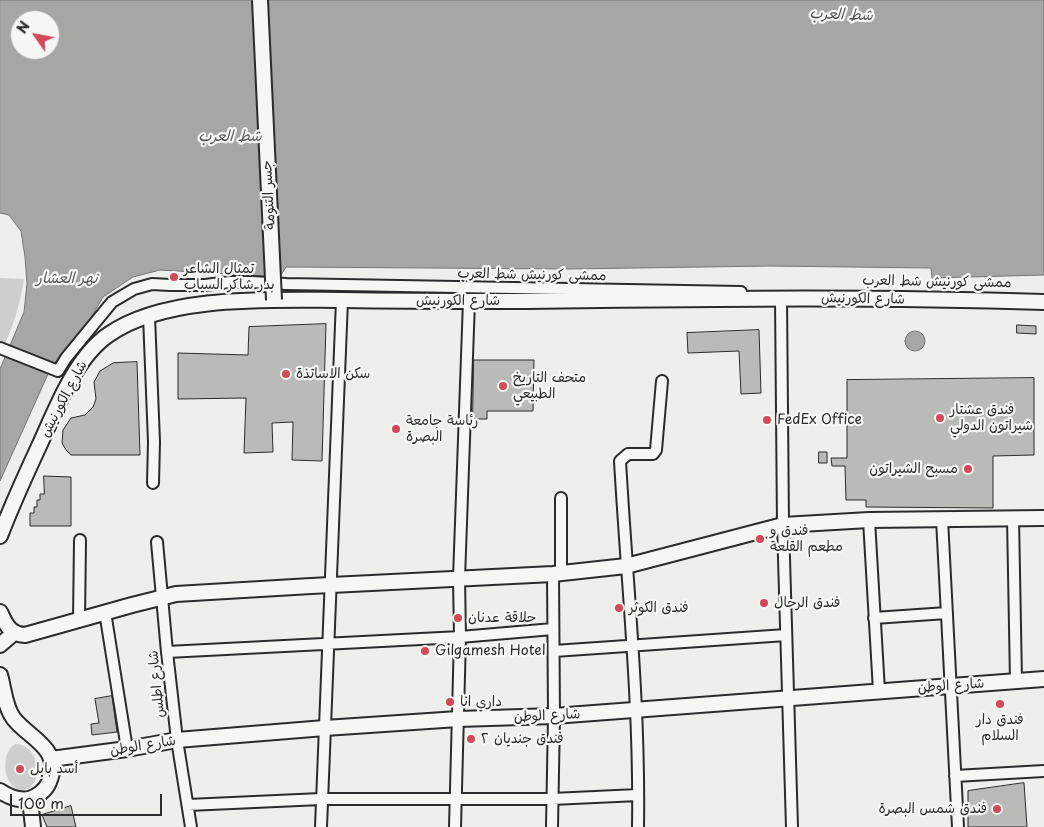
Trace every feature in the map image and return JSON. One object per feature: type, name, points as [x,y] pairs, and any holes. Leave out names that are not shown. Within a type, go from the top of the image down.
[{"type":"main road","name":"جسر التنومة","points":[[260,0],[274,300]]},
{"type":"main road","name":"شارع الكورنيش","points":[[0,536],[55,410],[84,360],[95,346],[108,335],[126,325],[149,316],[198,305],[274,300],[469,301],[781,298],[1044,302]]},
{"type":"main road","points":[[0,612],[7,627],[14,633],[25,635],[176,594],[557,573],[626,566],[783,525],[868,520],[1044,518]]},
{"type":"main road","points":[[0,645],[14,633]]},
{"type":"main road","points":[[0,675],[9,710],[14,718],[43,745],[51,759],[52,771],[49,783],[41,793],[30,799],[19,800],[8,797],[0,791]]},
{"type":"main road","name":"شارع الوطن","points":[[51,759],[177,740],[325,728],[458,719],[554,716],[1044,679]]},
{"type":"main road","points":[[30,799],[33,827]]},
{"type":"street","name":"ممشى كورنيش شط العرب","points":[[0,348],[58,371],[66,358],[112,302],[134,289],[152,284],[170,286],[252,282],[1044,298]]},
{"type":"street","points":[[781,298],[783,525],[792,827]]},
{"type":"street","points":[[321,827],[330,642],[342,300]]},
{"type":"street","points":[[455,827],[460,578],[469,301]]},
{"type":"street","points":[[149,316],[154,442],[153,483]]},
{"type":"street","points":[[638,827],[636,710],[620,461],[628,454],[653,454],[656,450],[662,381]]},
{"type":"street","points":[[552,827],[553,629],[561,498]]},
{"type":"street","points":[[1013,518],[1016,681]]},
{"type":"street","points":[[942,519],[958,827]]},
{"type":"street","points":[[868,520],[879,691]]},
{"type":"street","points":[[79,620],[80,540]]},
{"type":"street","name":"شارع اطلس","points":[[157,542],[177,740],[191,827]]},
{"type":"street","points":[[105,612],[127,749]]},
{"type":"street","points":[[874,618],[947,613]]},
{"type":"street","points":[[167,652],[330,642],[460,637],[553,629]]},
{"type":"street","points":[[554,651],[632,644],[786,635]]},
{"type":"street","points":[[955,776],[1044,771]]},
{"type":"street","points":[[188,805],[321,799],[552,799],[638,795]]},
{"type":"shaded area","points":[[0,278],[24,279],[15,318],[0,354]]},
{"type":"shaded area","points":[[15,744],[23,745],[29,750],[37,764],[35,781],[23,791],[11,784],[7,777],[5,762],[10,748]]},
{"type":"water","name":"شط العرب","points":[[0,0],[1044,0],[1044,275],[932,278],[931,268],[770,266],[569,269],[286,267],[281,275],[263,276],[160,270],[133,277],[103,297],[88,323],[64,351],[48,374],[0,481],[0,369],[24,312],[27,284],[21,231],[9,215],[0,213]]},
{"type":"water","points":[[915,331],[922,334],[925,341],[922,348],[915,351],[908,348],[905,341],[908,334]]},
{"type":"building","name":"سكن الاساتذة","points":[[326,324],[322,461],[292,460],[293,422],[272,423],[273,452],[244,453],[246,398],[178,399],[178,353],[248,355],[249,327]]},
{"type":"building","points":[[1017,325],[1036,326],[1036,334],[1017,333]]},
{"type":"building","points":[[759,330],[761,393],[741,394],[739,351],[688,353],[687,333]]},
{"type":"building","name":"متحف التاريخ الطبيعي","points":[[474,360],[534,360],[533,411],[487,411],[487,419],[473,419]]},
{"type":"building","points":[[137,362],[140,455],[71,455],[62,443],[63,430],[71,418],[85,415],[93,407],[96,399],[94,382],[100,371],[113,363]]},
{"type":"building","name":"فندق عشتار شيراتون الدولي","points":[[1034,378],[1034,455],[993,456],[993,508],[866,507],[866,500],[846,500],[845,466],[832,466],[831,458],[847,458],[847,380]]},
{"type":"building","points":[[819,452],[827,452],[827,463],[819,463]]},
{"type":"building","points":[[44,476],[71,477],[71,526],[30,526],[30,513],[34,513],[34,507],[37,507],[37,500],[40,500],[40,494],[44,494]]},
{"type":"building","points":[[112,696],[117,732],[92,735],[91,724],[99,723],[95,699]]},
{"type":"building","name":"فندق شمس البصرة","points":[[1024,783],[1027,827],[968,827],[968,791]]},
{"type":"building","points":[[71,806],[76,827],[47,827],[42,815]]},
{"type":"place","name":"تمثال الشاعر بدر شاكر السياب","points":[[174,277]]},
{"type":"place","name":"سكن الاساتذة","points":[[286,374]]},
{"type":"place","name":"متحف التاريخ الطبيعي","points":[[503,386]]},
{"type":"place","name":"فندق عشتار شيراتون الدولي","points":[[940,418]]},
{"type":"place","name":"FedEx Office","points":[[767,420]]},
{"type":"place","name":"رئاسة جامعة البصرة","points":[[396,429]]},
{"type":"place","name":"مسبح الشيراتون","points":[[968,469]]},
{"type":"place","name":"فندق و مطعم القلعة","points":[[760,539]]},
{"type":"place","name":"فندق الرحال","points":[[764,603]]},
{"type":"place","name":"فندق الكوثر","points":[[619,608]]},
{"type":"place","name":"حلاقة عدنان","points":[[458,618]]},
{"type":"place","name":"Gilgamesh Hotel","points":[[425,651]]},
{"type":"place","name":"داري انا","points":[[450,702]]},
{"type":"place","name":"فندق دار السلام","points":[[1000,704]]},
{"type":"place","name":"فندق جنديان ٢","points":[[471,739]]},
{"type":"place","name":"أسد بابل","points":[[20,769]]},
{"type":"place","name":"فندق شمس البصرة","points":[[997,809]]},
{"type":"water label","name":"نهر العشار","points":[[67,279]]}]
